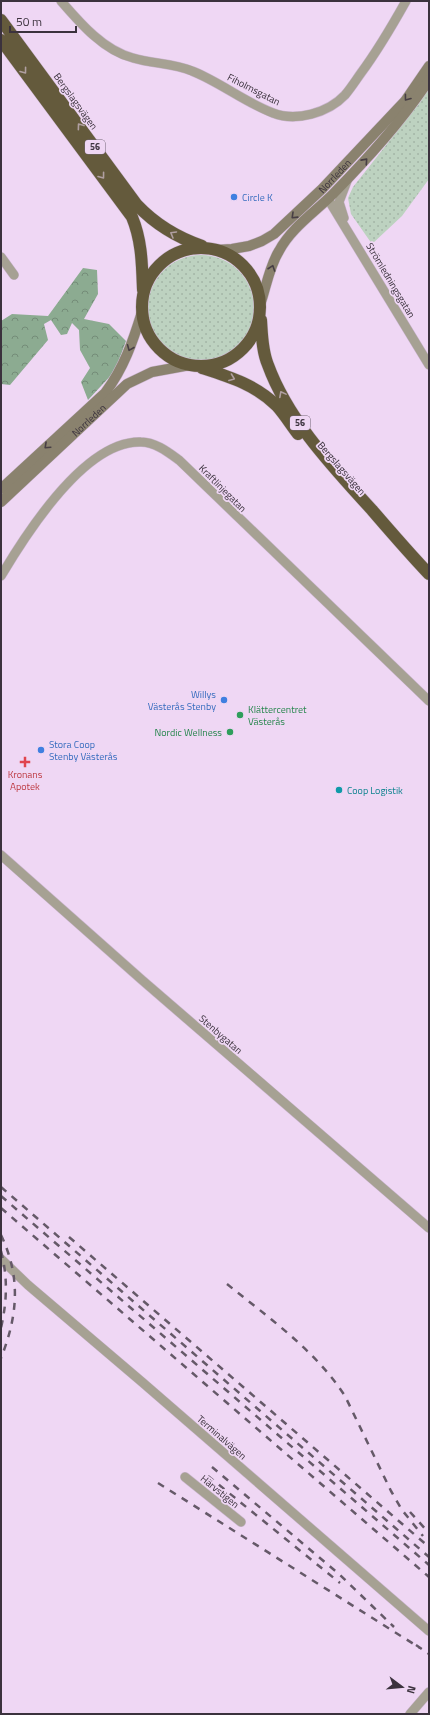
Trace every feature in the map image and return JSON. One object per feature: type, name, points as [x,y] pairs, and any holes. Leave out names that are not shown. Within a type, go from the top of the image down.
[{"type":"highway","name":"Bergslagsvägen","points":[[1,20],[137,205],[150,219],[183,240],[212,249]]},
{"type":"highway","name":"56","points":[[1,40],[132,217],[137,229],[141,252],[143,296],[142,312],[146,327],[152,340],[163,352],[176,360],[193,365],[216,364],[236,355],[252,336],[260,309],[254,283],[242,264],[229,255],[212,249],[194,248],[180,252],[167,259],[156,269],[148,282],[143,296]]},
{"type":"highway","name":"Bergslagsvägen","points":[[260,309],[265,356],[272,375],[286,402],[335,469],[409,554],[429,574]]},
{"type":"highway","name":"Bergslagsvägen","points":[[193,365],[236,379],[253,387],[272,401],[346,492],[394,543],[409,554]]},
{"type":"main road","name":"Norrleden","points":[[212,249],[232,249],[262,241],[274,234],[322,189],[404,101],[429,66]]},
{"type":"main road","name":"Norrleden","points":[[260,309],[279,250],[291,234],[348,179],[403,117],[429,80]]},
{"type":"main road","points":[[322,189],[328,199]]},
{"type":"main road","name":"Norrleden","points":[[1,489],[105,393],[115,379],[124,362],[142,312]]},
{"type":"main road","name":"Norrleden","points":[[1,502],[127,384],[152,372],[193,365]]},
{"type":"street","name":"Fiholmsgatan","points":[[61,1],[110,48],[121,54],[134,59],[172,64],[184,68],[208,78],[274,113],[297,117],[319,112],[344,96],[383,42],[406,1]]},
{"type":"street","name":"Strömledningsgatan","points":[[346,227],[339,202],[348,179]]},
{"type":"street","name":"Strömledningsgatan","points":[[328,199],[429,365]]},
{"type":"street","points":[[2,260],[14,275]]},
{"type":"street","name":"Kraftlinjegatan","points":[[1,576],[32,527],[77,474],[111,448],[141,442],[156,445],[179,460],[429,701]]},
{"type":"street","name":"Stenbygatan","points":[[1,855],[142,980],[429,1228]]},
{"type":"street","name":"Terminalvägen","points":[[1,1259],[28,1285],[429,1631]]},
{"type":"street","name":"Härvstigen","points":[[185,1477],[241,1522]]},
{"type":"street","points":[[410,1714],[429,1692]]},
{"type":"green space","points":[[429,88],[429,179],[402,216],[372,244],[351,214],[348,198],[353,187],[421,101]]},
{"type":"green space","points":[[201,255],[221,259],[238,271],[250,288],[254,308],[250,328],[238,345],[221,357],[201,361],[181,357],[164,345],[152,328],[148,308],[152,288],[164,271],[181,259]]},
{"type":"green space","points":[[83,268],[97,270],[98,294],[84,319],[109,324],[126,341],[115,371],[88,400],[81,382],[90,368],[80,350],[79,330],[72,323],[67,334],[61,335],[51,320],[44,324],[48,340],[10,385],[1,384],[1,321],[12,314],[48,316]]},
{"type":"railway","points":[[1,1187],[429,1557]]},
{"type":"railway","points":[[1,1196],[429,1565]]},
{"type":"railway","points":[[1,1208],[429,1577]]},
{"type":"railway","points":[[1,1235],[12,1266],[15,1296],[11,1327],[1,1358]]},
{"type":"railway","points":[[69,1237],[429,1547]]},
{"type":"railway","points":[[1,1251],[6,1280],[5,1308],[1,1328]]},
{"type":"railway","points":[[227,1284],[306,1349],[333,1379],[345,1396],[391,1491],[402,1510],[423,1536]]},
{"type":"railway","points":[[212,1467],[339,1574],[394,1627]]},
{"type":"railway","points":[[208,1476],[340,1583]]},
{"type":"railway","points":[[158,1483],[420,1648]]},
{"type":"railway","points":[[410,1512],[429,1533]]},
{"type":"railway","points":[[416,1645],[429,1654]]},
{"type":"place","name":"Circle K","points":[[234,197]]},
{"type":"place","name":"Willys Västerås Stenby","points":[[224,700]]},
{"type":"place","name":"Klättercentret Västerås","points":[[240,715]]},
{"type":"place","name":"Nordic Wellness","points":[[230,732]]},
{"type":"place","name":"Stora Coop Stenby Västerås","points":[[41,750]]},
{"type":"place","name":"Kronans Apotek","points":[[25,762]]},
{"type":"place","name":"Coop Logistik","points":[[339,790]]}]
